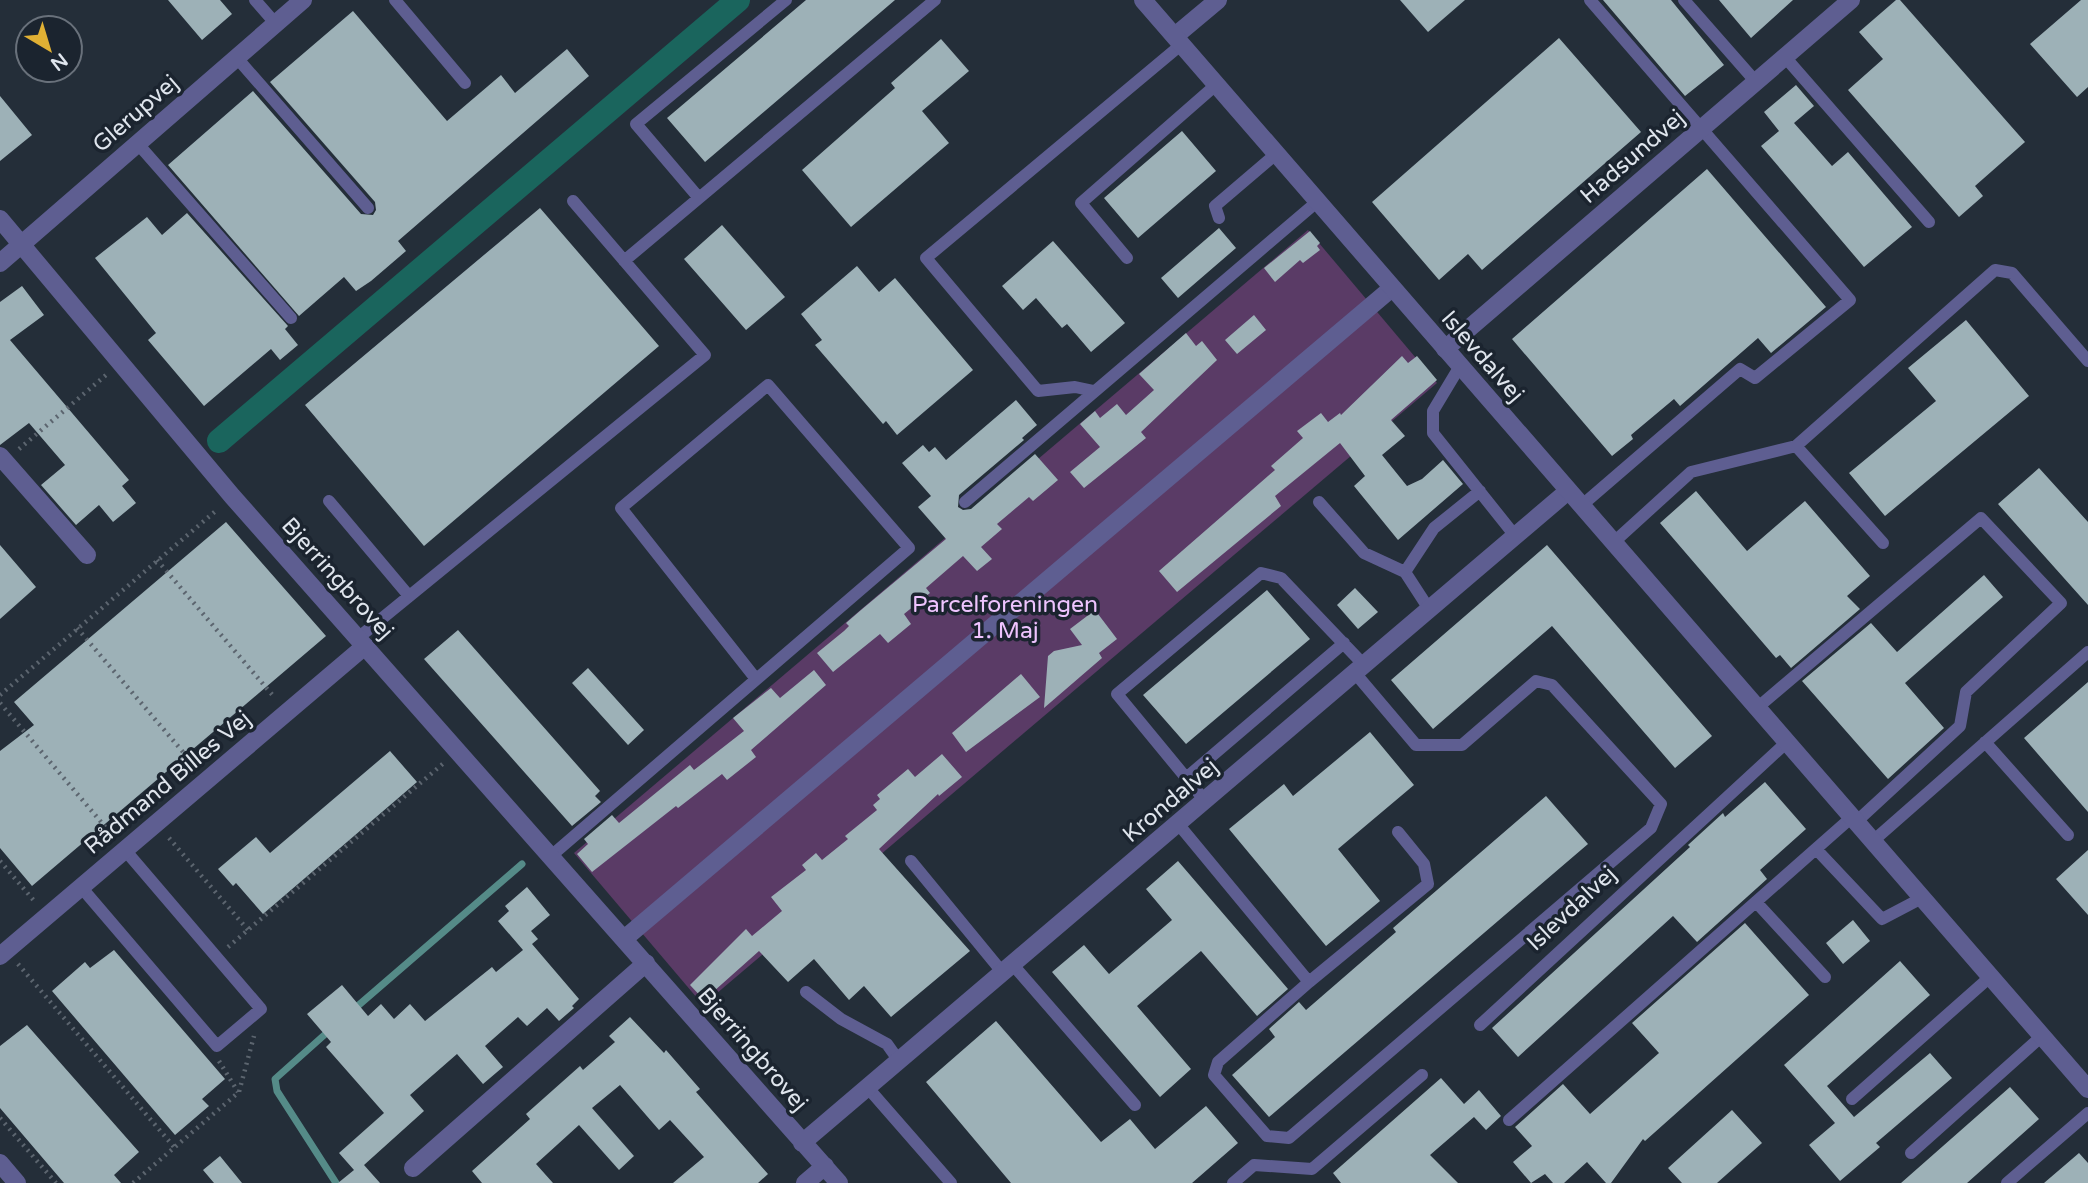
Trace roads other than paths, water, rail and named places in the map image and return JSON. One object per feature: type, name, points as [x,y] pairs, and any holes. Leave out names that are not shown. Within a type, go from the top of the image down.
[{"type":"street","name":"Glerupvej","points":[[0,263],[303,0]]},
{"type":"street","name":"Islevdalvej","points":[[1143,0],[2088,1089]]},
{"type":"street","points":[[1179,40],[1218,0]]},
{"type":"street","name":"Hadsundvej","points":[[1445,349],[1852,0]]},
{"type":"street","name":"Bjerringbrovej","points":[[0,219],[232,496],[839,1183]]},
{"type":"street","points":[[624,939],[1392,288]]},
{"type":"street","points":[[2,459],[87,555]]},
{"type":"street","name":"Krondalvej","points":[[802,1143],[1568,492]]},
{"type":"street","name":"Rådmand Billes Vej","points":[[3,953],[287,713],[362,642]]},
{"type":"street","points":[[413,1168],[646,963]]},
{"type":"street","points":[[0,1163],[16,1183]]},
{"type":"street","points":[[805,1183],[824,1166]]},
{"type":"lane","points":[[255,0],[276,24]]},
{"type":"lane","points":[[395,0],[465,83]]},
{"type":"lane","points":[[699,198],[636,124],[786,0]]},
{"type":"lane","points":[[624,261],[935,0]]},
{"type":"lane","points":[[1581,506],[1740,369],[1755,378],[1850,300],[1590,0]]},
{"type":"lane","points":[[1684,0],[1756,82]]},
{"type":"lane","points":[[1094,391],[1075,387],[1038,391],[926,258],[1160,63],[1179,40]]},
{"type":"lane","points":[[1785,57],[1929,222]]},
{"type":"lane","points":[[237,58],[368,208]]},
{"type":"lane","points":[[1127,258],[1081,203],[1217,84]]},
{"type":"lane","points":[[138,144],[291,318]]},
{"type":"lane","points":[[1219,218],[1215,206],[1277,153]]},
{"type":"lane","points":[[362,642],[409,596],[705,355],[573,201]]},
{"type":"lane","points":[[965,502],[1318,201]]},
{"type":"lane","points":[[1614,542],[1691,472],[1796,446],[1995,270],[2012,273],[2088,360]]},
{"type":"lane","points":[[1460,366],[1433,411],[1433,433],[1516,537]]},
{"type":"lane","points":[[551,856],[756,680],[909,548],[768,385],[621,508],[756,680]]},
{"type":"lane","points":[[1796,446],[1883,543]]},
{"type":"lane","points":[[1405,572],[1434,528],[1480,491]]},
{"type":"lane","points":[[329,501],[409,596]]},
{"type":"lane","points":[[1319,502],[1364,553],[1405,572],[1430,609]]},
{"type":"lane","points":[[1509,1120],[1816,849],[1960,726],[1966,692],[2061,603],[1981,518],[1757,708]]},
{"type":"lane","points":[[1206,802],[1117,694],[1261,573],[1281,578],[1344,643],[1359,669],[1416,745],[1462,745],[1536,681],[1552,685],[1661,804],[1651,828],[1289,1138],[1267,1136],[1214,1075],[1218,1062],[1309,982],[1429,884],[1424,864],[1398,832]]},
{"type":"lane","points":[[1186,778],[1344,643]]},
{"type":"lane","points":[[1872,841],[2088,652]]},
{"type":"lane","points":[[1985,742],[2068,835]]},
{"type":"lane","name":"Islevdalvej","points":[[1480,1025],[1787,743]]},
{"type":"lane","points":[[1179,825],[1309,982]]},
{"type":"lane","points":[[1816,849],[1882,919],[1922,898]]},
{"type":"lane","points":[[81,887],[217,1046],[261,1009],[125,850]]},
{"type":"lane","points":[[911,861],[1135,1105]]},
{"type":"lane","points":[[1756,902],[1825,977]]},
{"type":"lane","points":[[1852,1099],[1990,977]]},
{"type":"lane","points":[[806,992],[841,1019],[887,1044],[900,1060]]},
{"type":"lane","points":[[1911,1153],[2042,1035]]},
{"type":"lane","points":[[1233,1183],[1254,1165],[1312,1169],[1422,1075]]},
{"type":"lane","points":[[868,1088],[951,1183]]},
{"type":"lane","points":[[2007,1183],[2088,1113]]},
{"type":"waterway","points":[[219,441],[738,0]]},
{"type":"waterway","points":[[353,1010],[522,864]]},
{"type":"waterway","points":[[331,1029],[275,1079],[277,1091],[336,1183]]},
{"type":"park label","name":"Parcelforeningen 1. Maj","points":[[1005,617]]}]
